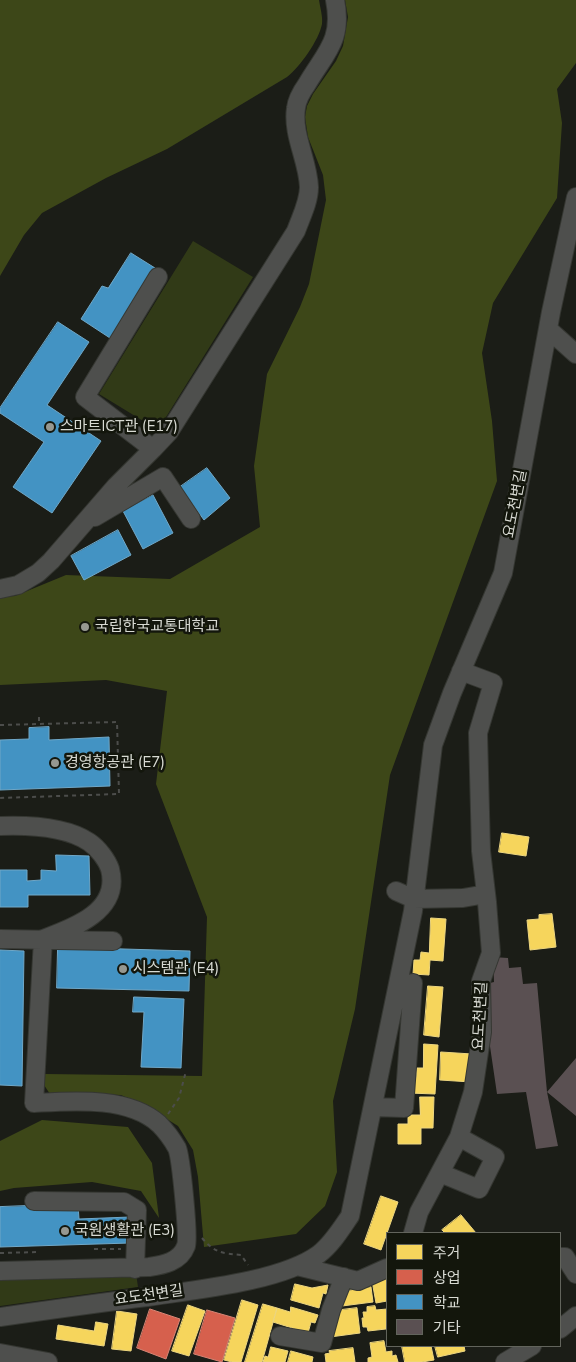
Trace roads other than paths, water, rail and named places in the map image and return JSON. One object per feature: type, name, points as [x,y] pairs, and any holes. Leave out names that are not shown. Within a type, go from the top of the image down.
[{"type":"street","points":[[0,589],[18,585],[38,573],[52,561],[116,486],[169,432],[296,231],[304,210],[308,187],[305,162],[295,122],[296,107],[300,95],[332,46],[338,21],[335,0]]},
{"type":"street","name":"요도천변길","points":[[0,1317],[204,1289],[264,1276],[296,1266],[319,1254],[337,1235],[350,1216],[414,899],[434,745],[452,693],[504,572],[548,329],[576,197]]},
{"type":"street","points":[[153,449],[85,397],[158,277]]},
{"type":"street","points":[[548,329],[576,354]]},
{"type":"street","points":[[82,524],[163,477],[190,519]]},
{"type":"street","name":"요도천변길","points":[[413,1232],[419,1212],[459,1137],[473,1092],[482,1032],[481,981],[491,953],[480,851],[478,733],[492,683],[461,671]]},
{"type":"street","points":[[0,826],[32,826],[73,835],[90,842],[108,864],[112,875],[108,898],[98,910],[86,920],[43,939]]},
{"type":"street","points":[[396,891],[414,899],[463,898],[486,894]]},
{"type":"street","points":[[0,1271],[135,1269],[166,1264],[179,1258],[186,1246],[186,1218],[178,1149],[159,1124],[143,1114],[118,1104],[78,1101],[34,1104],[43,939]]},
{"type":"street","points":[[0,940],[113,941]]},
{"type":"street","points":[[373,1107],[404,1108],[413,983]]},
{"type":"street","points":[[440,1173],[479,1188],[495,1157],[459,1137]]},
{"type":"street","points":[[34,1201],[124,1202],[137,1210],[135,1269]]},
{"type":"street","points":[[561,1257],[565,1257],[576,1274]]},
{"type":"street","points":[[296,1266],[358,1280],[386,1268]]},
{"type":"street","points":[[280,1336],[322,1343],[331,1310],[344,1278]]},
{"type":"street","points":[[561,1328],[576,1316]]},
{"type":"street","points":[[505,1362],[530,1347]]},
{"type":"street","points":[[0,1353],[48,1362]]},
{"type":"place","name":"스마트ICT관 (E17)","points":[[50,427]]},
{"type":"place","name":"국립한국교통대학교","points":[[85,627]]},
{"type":"place","name":"경영항공관 (E7)","points":[[55,763]]},
{"type":"place","name":"시스템관 (E4)","points":[[123,969]]},
{"type":"place","name":"국원생활관 (E3)","points":[[65,1231]]}]
